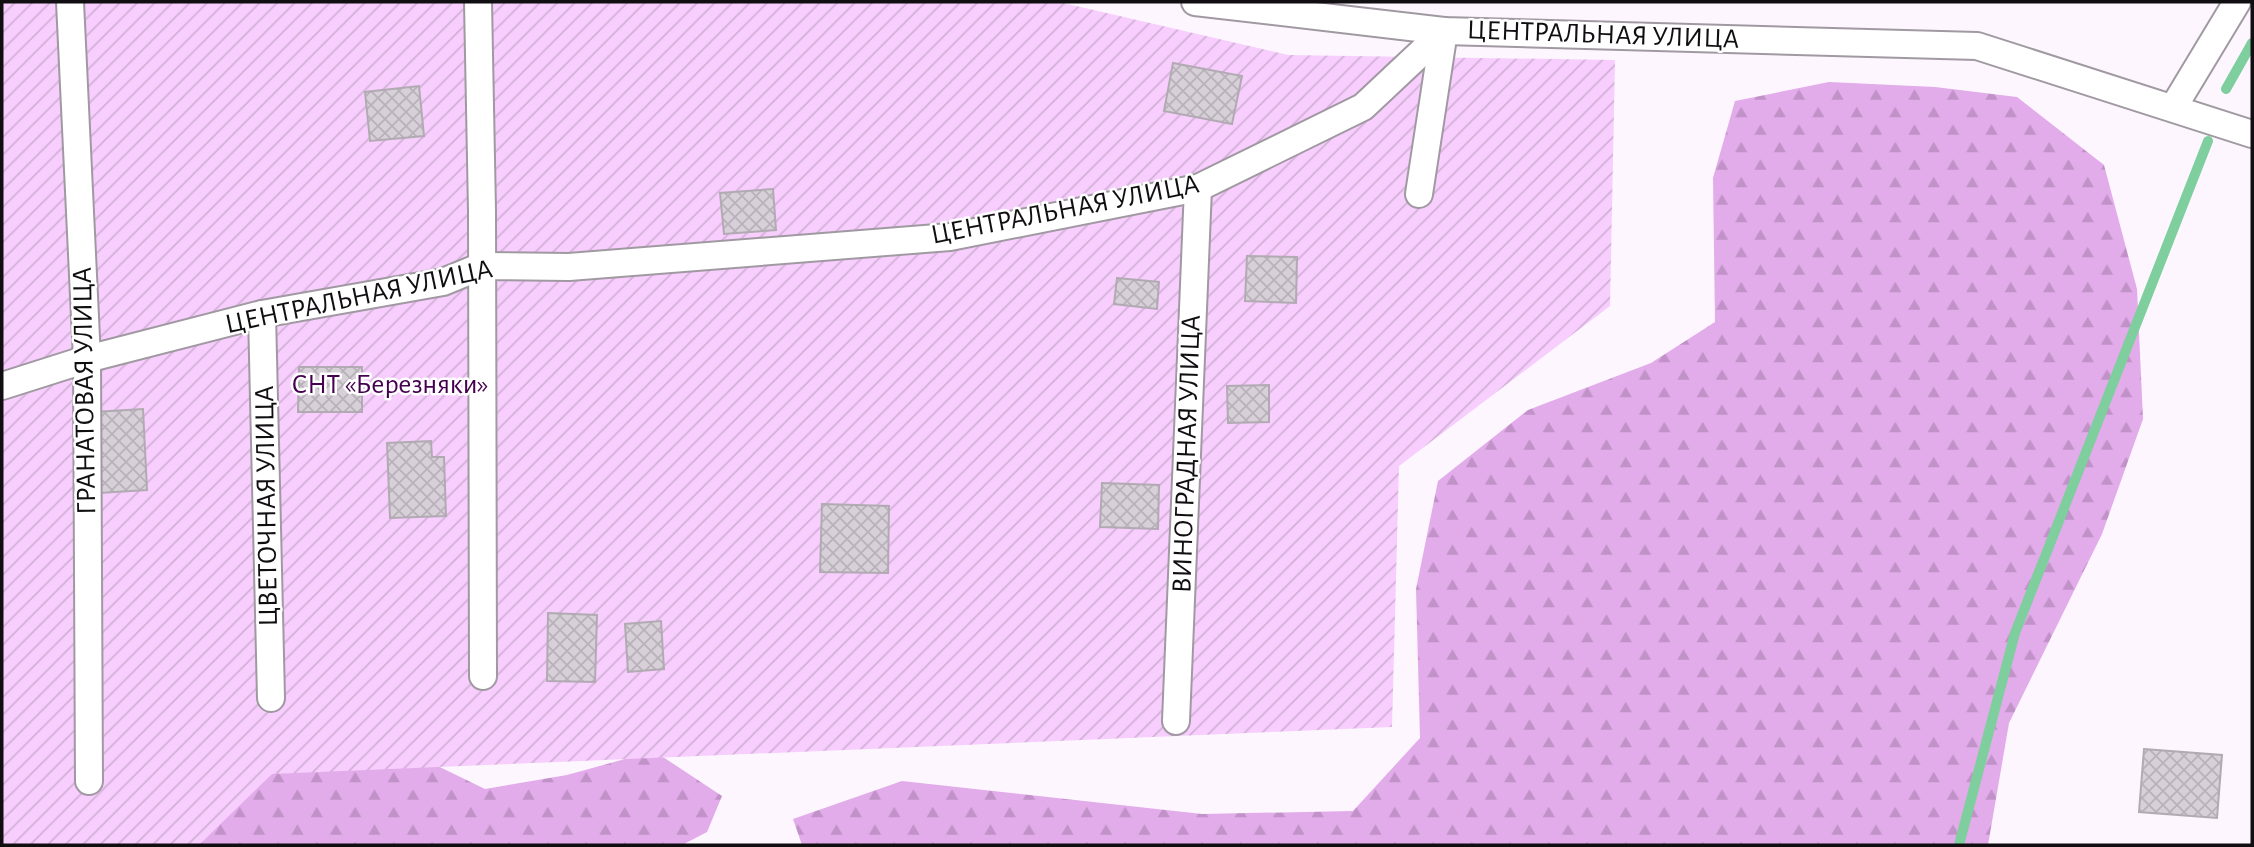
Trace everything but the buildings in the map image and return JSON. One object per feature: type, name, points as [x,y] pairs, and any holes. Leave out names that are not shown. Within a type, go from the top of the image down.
[{"type":"street","name":"ГРАНАТОВАЯ УЛИЦА","points":[[70,2],[87,359],[89,781]]},
{"type":"street","points":[[478,2],[483,676]]},
{"type":"street","points":[[1195,2],[1444,31],[1419,194]]},
{"type":"street","points":[[2173,108],[2237,2]]},
{"type":"street","name":"ЦЕНТРАЛЬНАЯ УЛИЦА","points":[[2,386],[87,359],[262,314],[443,282],[482,266],[569,267],[950,237],[1198,188],[1363,107],[1444,31],[1977,46],[2252,134]]},
{"type":"street","name":"ВИНОГРАДНАЯ УЛИЦА","points":[[1176,721],[1198,188]]},
{"type":"street","name":"ЦВЕТОЧНАЯ УЛИЦА","points":[[262,314],[271,698]]},
{"type":"green space","name":"СНТ «Березняки»","points":[[2,2],[1059,2],[1288,55],[1615,60],[1610,306],[1399,466],[1392,727],[272,774],[199,845],[2,845]]},
{"type":"green space","points":[[1829,82],[1935,87],[2017,97],[2104,165],[2137,289],[2143,419],[2102,534],[2009,723],[1988,845],[802,845],[793,819],[902,781],[1202,814],[1353,811],[1420,738],[1416,589],[1438,481],[1528,410],[1651,363],[1715,322],[1713,178],[1735,101]]},
{"type":"green space","points":[[252,737],[415,755],[485,789],[567,775],[654,751],[722,796],[707,832],[682,845],[97,845]]},
{"type":"waterway","points":[[2226,89],[2252,43]]},
{"type":"waterway","points":[[1959,845],[2015,633],[2208,141]]}]
